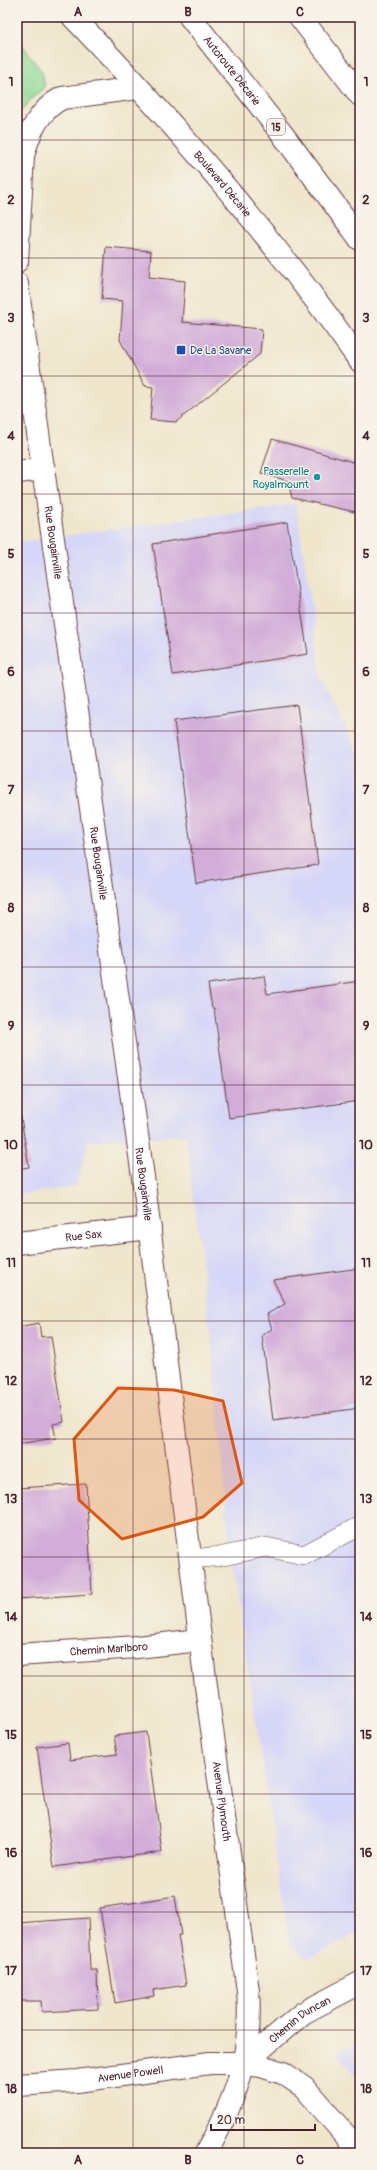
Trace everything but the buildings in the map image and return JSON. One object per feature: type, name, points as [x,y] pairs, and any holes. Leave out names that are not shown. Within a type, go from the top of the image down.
[{"type":"main road","name":"Boulevard Décarie","points":[[73,17],[138,88],[268,238],[312,293],[360,362]]},
{"type":"main road","name":"Autoroute Décarie","points":[[190,17],[283,135],[360,239]]},
{"type":"main road","points":[[300,17],[357,87]]},
{"type":"main road","points":[[17,261],[23,156],[27,140],[41,114],[52,103],[62,98],[138,88]]},
{"type":"main road","name":"Rue Bougainville","points":[[17,284],[150,1228],[176,1443]]},
{"type":"main road","points":[[17,472],[44,469]]},
{"type":"main road","name":"Rue Sax","points":[[17,1243],[150,1228]]},
{"type":"main road","name":"Avenue Plymouth","points":[[176,1443],[200,1640],[248,1992],[250,2023],[244,2063],[225,2119],[206,2153]]},
{"type":"main road","name":"Chemin Marlboro","points":[[17,1655],[115,1649],[200,1640]]},
{"type":"main road","name":"Chemin Duncan","points":[[244,2063],[303,2013],[360,1983]]},
{"type":"main road","name":"Avenue Powell","points":[[17,2085],[77,2081],[210,2063],[244,2063],[270,2068],[283,2073],[304,2087],[360,2152]]},
{"type":"lane","points":[[190,1559],[223,1556],[266,1547],[304,1555],[360,1526]]},
{"type":"highlighted area","points":[[118,1388],[174,1390],[223,1401],[242,1483],[203,1517],[122,1539],[79,1500],[74,1439]]},
{"type":"shaded area","points":[[296,504],[322,680],[360,757],[360,1932],[308,1959],[289,1942],[230,1550],[211,1337],[186,1135],[89,1141],[76,1186],[17,1195],[17,542]]},
{"type":"shaded area","points":[[360,2041],[360,2080],[337,2053]]},
{"type":"green space","points":[[17,38],[42,72],[45,87],[31,99],[17,116]]},
{"type":"place","name":"De La Savane","points":[[181,350]]},
{"type":"place","name":"Passerelle Royalmount","points":[[317,477]]}]
